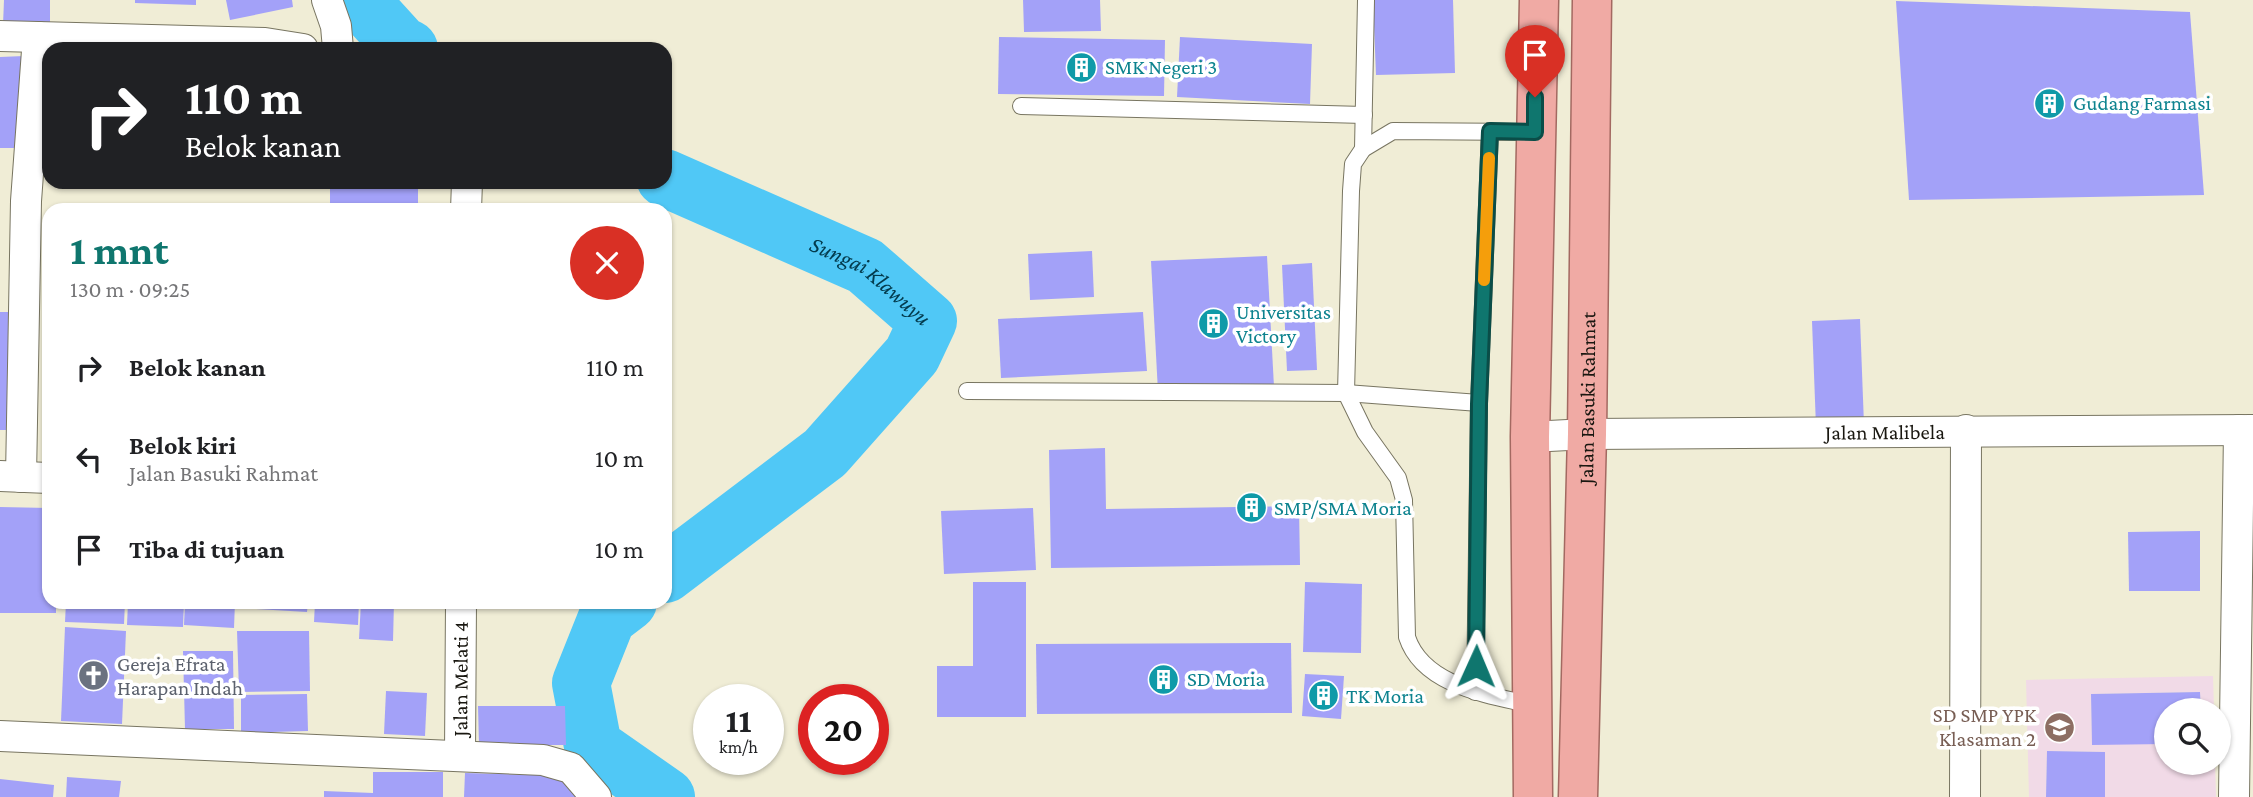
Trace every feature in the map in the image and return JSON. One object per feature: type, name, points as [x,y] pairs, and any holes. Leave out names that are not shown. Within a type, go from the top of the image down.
[{"type":"highway","points":[[1533,797],[1530,437],[1539,0]]},
{"type":"highway","name":"Jalan Basuki Rahmat","points":[[1578,797],[1587,434],[1592,0]]},
{"type":"street","points":[[327,0],[336,26],[337,42]]},
{"type":"street","points":[[0,36],[227,42]]},
{"type":"street","points":[[23,477],[26,201],[38,37]]},
{"type":"street","points":[[1965,797],[1966,430]]},
{"type":"street","name":"Jalan Malibela","points":[[1530,437],[1966,430],[2246,430],[2234,797]]},
{"type":"street","name":"Jalan Melati 4","points":[[460,754],[461,609]]},
{"type":"street","points":[[0,736],[460,754],[562,764],[578,772],[596,797]]},
{"type":"lane","points":[[1363,149],[1366,0]]},
{"type":"lane","points":[[1021,106],[1364,115]]},
{"type":"lane","points":[[1532,705],[1475,692],[1433,671],[1410,647],[1406,637],[1404,500],[1398,478],[1355,415],[1346,393],[1351,191],[1353,164],[1363,149],[1393,131],[1535,132]]},
{"type":"lane","points":[[1475,692],[1479,404],[1490,131]]},
{"type":"lane","points":[[967,391],[1346,393],[1479,404]]},
{"type":"shaded area","name":"SD SMP YPK Klasaman 2","points":[[2213,676],[2214,698],[2200,698],[2200,692],[2091,694],[2092,744],[2154,744],[2154,775],[2215,775],[2216,797],[2105,797],[2105,752],[2047,751],[2046,797],[2029,797],[2026,680]]},
{"type":"building","points":[[4,0],[50,0],[50,26],[3,25]]},
{"type":"building","points":[[135,0],[196,0],[196,5],[135,3]]},
{"type":"building","points":[[226,0],[292,0],[293,7],[230,20]]},
{"type":"building","name":"SMK Negeri 3","points":[[1023,0],[1100,0],[1101,31],[1024,32]]},
{"type":"building","points":[[1373,0],[1453,0],[1455,73],[1376,75]]},
{"type":"building","name":"Gudang Farmasi","points":[[1896,1],[2190,12],[2204,195],[1909,200]]},
{"type":"building","name":"SMK Negeri 3","points":[[999,37],[1165,40],[1164,96],[998,94]]},
{"type":"building","name":"SMK Negeri 3","points":[[1180,37],[1312,44],[1310,104],[1177,97]]},
{"type":"building","points":[[24,56],[27,148],[0,148],[0,57]]},
{"type":"building","points":[[330,189],[418,189],[418,203],[330,203]]},
{"type":"building","points":[[1092,251],[1094,297],[1030,300],[1028,254]]},
{"type":"building","name":"Universitas Victory","points":[[1267,256],[1274,387],[1158,392],[1151,261]]},
{"type":"building","name":"Universitas Victory","points":[[1312,263],[1317,370],[1287,371],[1282,265]]},
{"type":"building","points":[[0,312],[11,312],[11,430],[0,430]]},
{"type":"building","points":[[1143,312],[1147,371],[1001,378],[998,319]]},
{"type":"building","points":[[1860,319],[1864,425],[1816,427],[1812,321]]},
{"type":"building","name":"SMP/SMA Moria","points":[[1105,448],[1106,509],[1299,506],[1300,565],[1051,568],[1049,450]]},
{"type":"building","points":[[0,507],[42,508],[42,609],[56,609],[56,613],[0,613]]},
{"type":"building","points":[[1033,508],[1036,570],[944,574],[941,511]]},
{"type":"building","points":[[2200,531],[2200,591],[2129,591],[2128,532]]},
{"type":"building","points":[[973,582],[1026,582],[1026,717],[937,717],[937,666],[973,666]]},
{"type":"building","name":"SD Moria","points":[[1305,582],[1362,584],[1361,653],[1303,652]]},
{"type":"building","points":[[66,609],[125,609],[124,624],[65,622]]},
{"type":"building","points":[[128,609],[184,609],[183,627],[127,625]]},
{"type":"building","points":[[185,609],[235,609],[234,628],[184,625]]},
{"type":"building","points":[[256,609],[307,609],[307,612]]},
{"type":"building","points":[[315,609],[359,609],[358,625],[314,622]]},
{"type":"building","points":[[361,609],[394,609],[393,641],[359,639]]},
{"type":"building","name":"Gereja Efrata Harapan Indah","points":[[65,627],[126,631],[122,724],[61,721]]},
{"type":"building","points":[[237,631],[309,631],[310,691],[239,692]]},
{"type":"building","name":"SD Moria","points":[[1291,643],[1292,713],[1037,714],[1036,644]]},
{"type":"building","points":[[183,651],[233,651],[234,729],[185,729]]},
{"type":"building","name":"TK Moria","points":[[1305,674],[1344,676],[1341,719],[1302,716]]},
{"type":"building","points":[[386,691],[427,693],[425,736],[384,734]]},
{"type":"building","points":[[2200,692],[2200,698],[2154,698],[2154,744],[2092,745],[2091,694]]},
{"type":"building","points":[[307,694],[308,731],[241,733],[241,695]]},
{"type":"building","points":[[478,706],[565,706],[566,745],[479,745]]},
{"type":"building","points":[[2047,751],[2105,752],[2105,797],[2046,797]]},
{"type":"building","points":[[373,772],[443,772],[443,797],[324,797],[324,791],[373,793]]},
{"type":"building","points":[[465,773],[578,776],[578,797],[464,797]]},
{"type":"building","points":[[67,777],[121,781],[119,797],[66,797]]},
{"type":"building","points":[[0,779],[54,785],[53,797],[0,797]]},
{"type":"waterway","name":"Sungai Klawuyu","points":[[360,0],[398,42]]},
{"type":"waterway","name":"Sungai Klawuyu","points":[[672,181],[865,266],[928,321],[912,355],[825,453],[672,569]]},
{"type":"waterway","name":"Sungai Klawuyu","points":[[619,609],[607,618],[581,683],[593,746],[666,797]]},
{"type":"slow traffic","points":[[1484,280],[1489,158]]},
{"type":"place","name":"SMK Negeri 3","points":[[1082,67]]},
{"type":"place","name":"Gudang Farmasi","points":[[2050,103]]},
{"type":"place","name":"Universitas Victory","points":[[1213,324]]},
{"type":"place","name":"SMP/SMA Moria","points":[[1251,508]]},
{"type":"place","name":"Gereja Efrata Harapan Indah","points":[[94,676]]},
{"type":"place","name":"SD Moria","points":[[1164,679]]},
{"type":"place","name":"TK Moria","points":[[1323,696]]},
{"type":"place","name":"SD SMP YPK Klasaman 2","points":[[2059,727]]},
{"type":"route","points":[[1476,666],[1479,404],[1490,131],[1535,132],[1535,97]]}]
